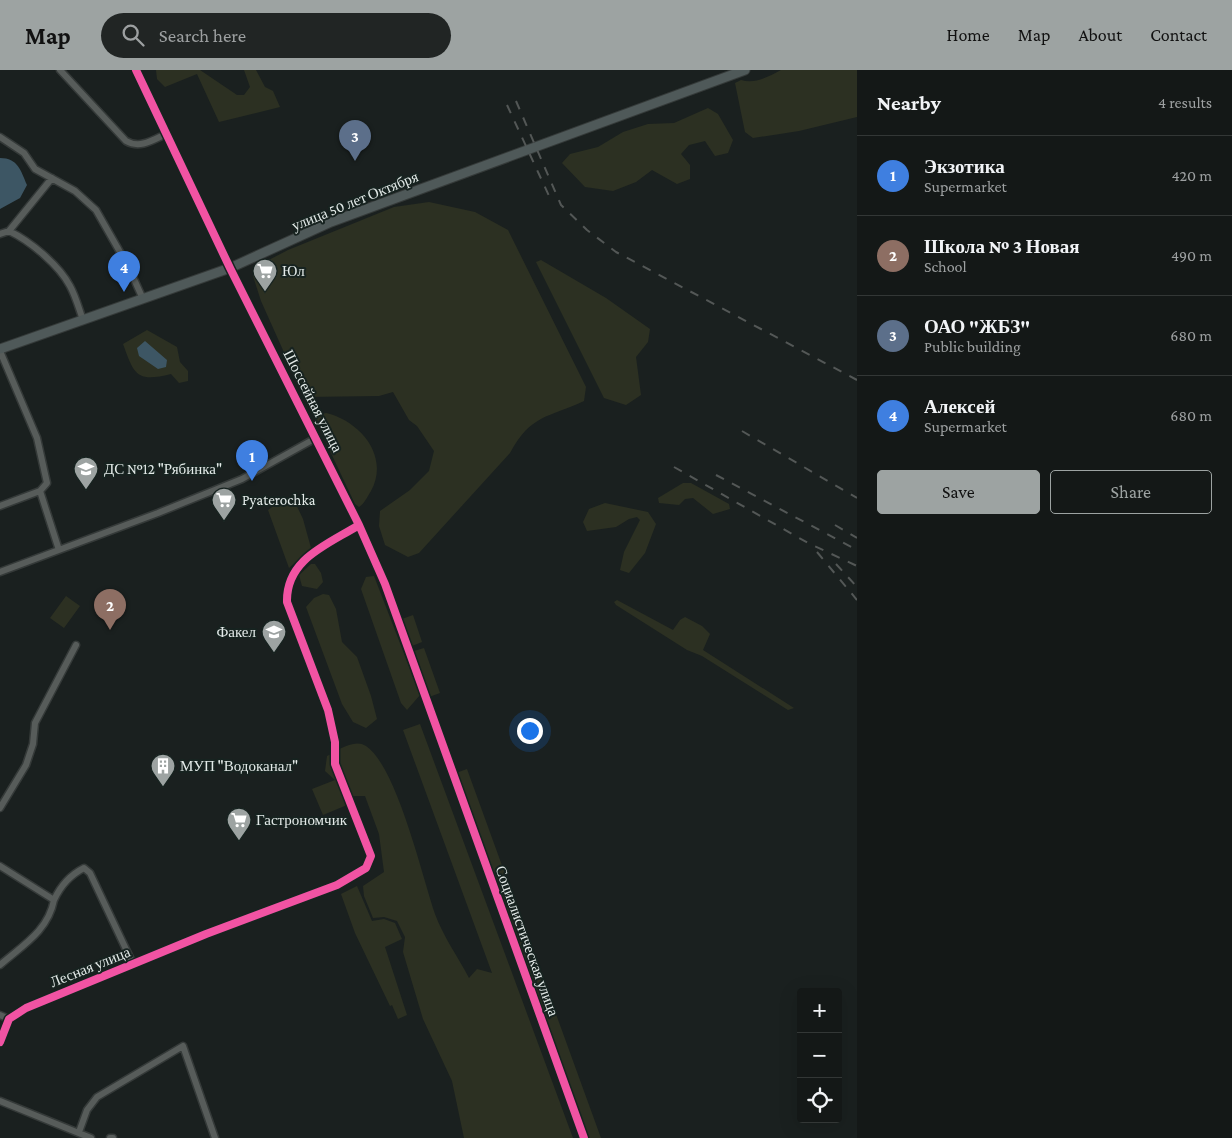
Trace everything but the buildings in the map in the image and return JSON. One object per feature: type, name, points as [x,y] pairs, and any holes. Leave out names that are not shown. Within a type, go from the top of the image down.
[{"type":"main road","name":"улица 50 лет Октября","points":[[0,350],[230,268],[331,222],[745,70]]},
{"type":"street","points":[[60,70],[126,141],[139,144],[166,134]]},
{"type":"street","name":"Шоссейная улица","points":[[136,70],[230,268],[359,525],[385,584],[445,753]]},
{"type":"street","points":[[0,137],[24,152],[35,169],[75,192],[96,210],[128,266],[143,299]]},
{"type":"street","points":[[0,234],[9,231],[52,178]]},
{"type":"street","points":[[9,231],[30,245],[62,274],[70,286],[83,320]]},
{"type":"street","points":[[0,350],[37,438],[47,482],[40,491],[0,506]]},
{"type":"street","points":[[0,572],[242,479],[316,438]]},
{"type":"street","points":[[40,491],[59,550]]},
{"type":"street","name":"Лесная улица","points":[[9,1019],[26,1008],[206,934],[337,885],[366,868],[370,856],[335,764],[335,742],[328,710],[287,602],[287,587],[295,569],[307,557],[359,525]]},
{"type":"street","points":[[0,808],[26,765],[33,744],[35,724],[76,645]]},
{"type":"street","name":"Социалистическая улица","points":[[445,753],[584,1138]]},
{"type":"street","points":[[0,866],[54,900]]},
{"type":"street","points":[[0,965],[41,930],[51,915],[54,900],[59,889],[76,872],[84,868],[90,873],[133,964]]},
{"type":"street","points":[[0,1016],[9,1019],[0,1042]]},
{"type":"street","points":[[79,1132],[87,1110],[97,1097],[183,1046],[215,1138]]},
{"type":"street","points":[[0,1101],[79,1132],[89,1138]]},
{"type":"green space","points":[[156,70],[200,70],[237,95],[244,95],[250,87],[244,70],[256,70],[265,87],[273,91],[280,107],[219,122],[197,74],[165,87],[157,79]]},
{"type":"green space","points":[[781,70],[857,70],[857,117],[799,131],[753,138],[745,132],[735,83],[741,80],[761,79]]},
{"type":"green space","points":[[708,108],[718,114],[733,140],[728,153],[715,156],[705,141],[689,145],[681,154],[690,165],[690,179],[677,184],[652,170],[636,182],[613,191],[585,187],[562,163],[570,154],[598,147],[623,132],[648,124],[674,123]]},
{"type":"green space","points":[[429,202],[475,212],[508,230],[586,387],[584,401],[541,419],[525,431],[510,453],[419,553],[408,557],[385,545],[379,526],[380,511],[410,490],[429,471],[434,451],[417,426],[409,420],[393,392],[379,396],[304,397],[261,301],[253,276],[265,262],[288,250],[394,207]]},
{"type":"green space","points":[[541,260],[606,298],[650,329],[648,342],[636,357],[641,395],[626,405],[604,398],[536,262]]},
{"type":"green space","points":[[147,330],[177,347],[180,362],[188,371],[188,381],[179,383],[171,374],[150,377],[138,374],[130,363],[123,344]]},
{"type":"green space","points":[[326,413],[338,417],[360,432],[374,453],[377,465],[376,478],[371,491],[359,507],[355,504],[314,417]]},
{"type":"green space","points":[[683,483],[691,483],[729,504],[730,509],[713,514],[693,498],[685,499],[679,505],[659,503],[658,498]]},
{"type":"green space","points":[[293,498],[303,519],[311,548],[289,568],[268,510],[279,502]]},
{"type":"green space","points":[[605,503],[648,512],[656,524],[645,553],[629,573],[620,570],[624,552],[640,520],[637,517],[629,519],[616,527],[587,531],[583,522],[589,509]]},
{"type":"green space","points":[[311,564],[315,564],[321,573],[323,582],[317,589],[302,586],[299,575]]},
{"type":"green space","points":[[374,576],[420,695],[407,710],[401,703],[361,589],[366,577]]},
{"type":"green space","points":[[323,594],[329,595],[336,609],[342,642],[357,657],[371,696],[377,719],[366,728],[353,722],[342,704],[306,607],[314,598]]},
{"type":"green space","points":[[66,596],[80,606],[64,628],[50,618]]},
{"type":"green space","points":[[617,600],[673,630],[680,620],[685,617],[702,626],[710,634],[703,650],[794,708],[788,710],[702,656],[687,650],[616,605],[614,602]]},
{"type":"green space","points":[[413,615],[422,642],[412,646],[402,619]]},
{"type":"green space","points":[[424,648],[440,693],[429,697],[414,651]]},
{"type":"green space","points":[[420,724],[573,1138],[464,1138],[452,1081],[423,1019],[403,952],[405,937],[397,921],[384,917],[373,918],[364,896],[363,886],[384,872],[379,834],[365,796],[350,796],[339,784],[347,805],[323,815],[312,789],[335,780],[325,771],[327,756],[351,744],[356,743],[366,746],[377,758],[398,798],[435,914],[446,938],[469,978],[477,969],[492,973],[403,730]]},
{"type":"green space","points":[[467,769],[601,1138],[588,1138],[456,773]]},
{"type":"green space","points":[[357,886],[372,921],[384,919],[395,923],[402,939],[385,947],[407,1015],[398,1019],[355,933],[341,894]]},
{"type":"water","points":[[0,158],[11,160],[18,166],[27,185],[20,198],[0,209]]},
{"type":"water","points":[[145,341],[167,360],[166,367],[158,369],[139,356],[137,348]]},
{"type":"railway","points":[[516,101],[561,205],[587,230],[616,252],[857,380]]},
{"type":"railway","points":[[507,105],[550,198]]},
{"type":"railway","points":[[742,431],[857,498]]},
{"type":"railway","points":[[674,467],[808,543],[857,566]]},
{"type":"railway","points":[[716,475],[857,550]]},
{"type":"railway","points":[[835,525],[857,538]]},
{"type":"railway","points":[[817,552],[857,600]]},
{"type":"railway","points":[[836,564],[857,587]]},
{"type":"cycle path","points":[[136,70],[230,268],[359,525],[385,584],[584,1138]]},
{"type":"cycle path","points":[[0,1042],[9,1019],[26,1008],[206,934],[337,885],[366,868],[371,856],[335,764],[335,742],[328,710],[287,602],[288,587],[293,575],[301,564],[322,547],[359,525]]},
{"type":"place","name":"ОАО \"ЖБЗ\"","points":[[355,161]]},
{"type":"place","name":"Алексей","points":[[124,292]]},
{"type":"place","name":"Юл","points":[[265,292]]},
{"type":"place","name":"Экзотика","points":[[252,481]]},
{"type":"place","name":"ДС №12 \"Рябинка\"","points":[[86,490]]},
{"type":"place","name":"Pyaterochka","points":[[224,521]]},
{"type":"place","name":"Школа № 3 Новая","points":[[110,630]]},
{"type":"place","name":"Факел","points":[[274,653]]},
{"type":"place","name":"МУП \"Водоканал\"","points":[[163,787]]},
{"type":"place","name":"Гастрономчик","points":[[239,841]]}]
